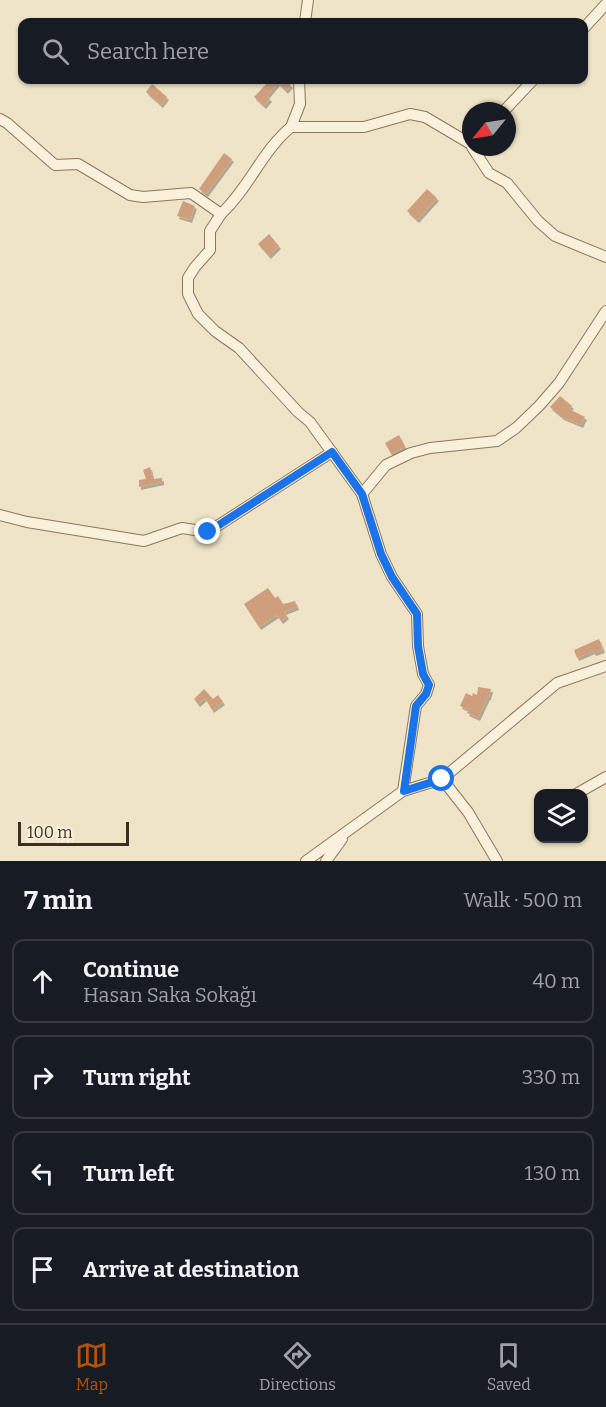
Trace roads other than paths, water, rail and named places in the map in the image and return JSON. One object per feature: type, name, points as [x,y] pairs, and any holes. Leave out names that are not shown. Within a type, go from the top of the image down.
[{"type":"street","points":[[306,18],[308,0]]},
{"type":"street","points":[[588,23],[606,4]]},
{"type":"street","points":[[299,84],[300,104],[291,127],[276,139],[210,231],[210,250],[188,278],[188,294],[198,314],[215,331],[239,348],[310,422],[332,452],[362,494],[381,554],[392,577],[417,614],[418,646],[423,674],[429,685],[426,694],[416,706],[404,791]]},
{"type":"street","points":[[512,102],[529,84]]},
{"type":"street","points":[[291,127],[364,127],[410,114],[425,117],[462,139]]},
{"type":"street","points":[[0,119],[55,165],[78,164],[130,195],[191,193],[221,214]]},
{"type":"street","points":[[478,156],[489,173],[507,183],[538,221],[555,236],[606,257]]},
{"type":"street","points":[[362,494],[386,465],[411,453],[430,448],[497,441],[516,428],[559,383],[606,311]]},
{"type":"street","points":[[0,515],[144,541],[182,528],[208,532],[332,452]]},
{"type":"street","points":[[306,861],[404,791],[442,779],[557,683],[606,666]]},
{"type":"street","points":[[585,789],[606,777]]},
{"type":"street","points":[[442,779],[468,812],[497,861]]},
{"type":"street","points":[[326,861],[347,831]]}]
